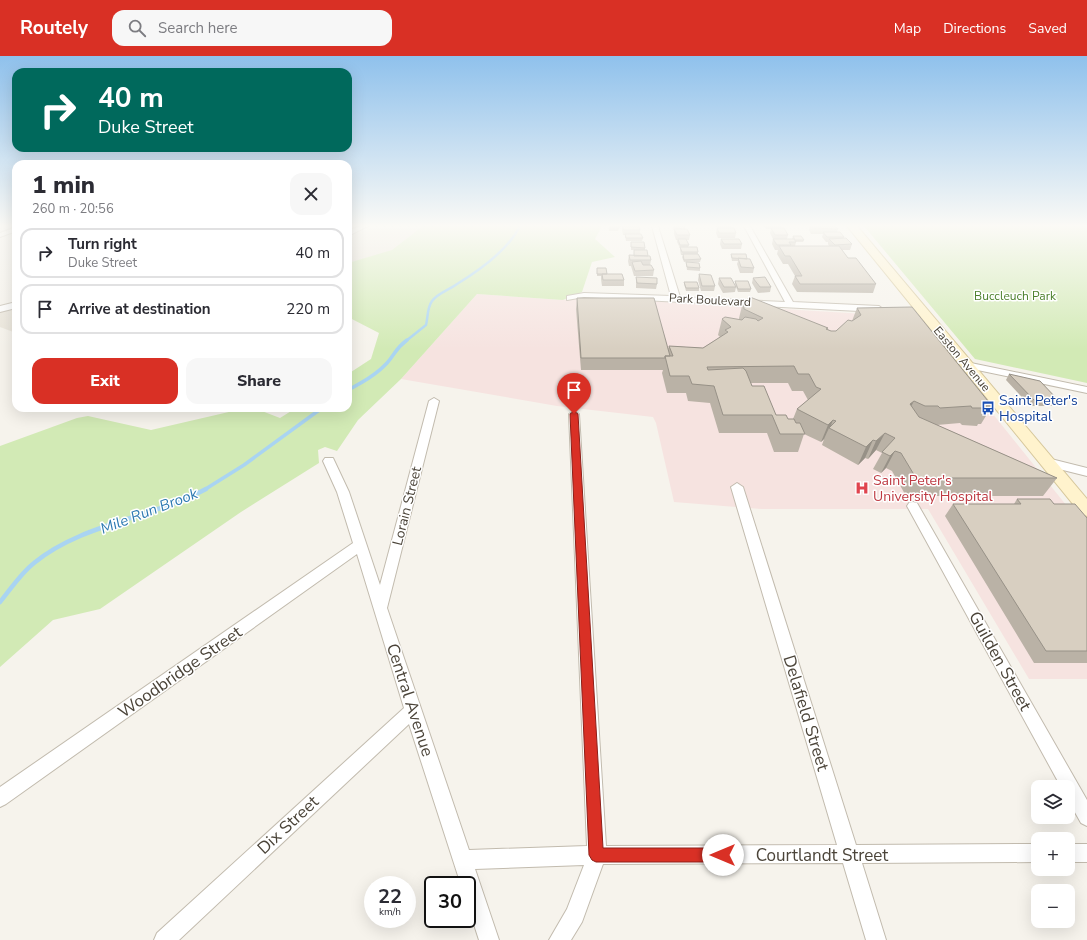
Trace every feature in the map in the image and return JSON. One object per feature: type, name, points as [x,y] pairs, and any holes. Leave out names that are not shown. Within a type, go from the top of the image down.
[{"type":"street","points":[[667,267],[676,298]]},
{"type":"street","points":[[770,267],[790,304]]},
{"type":"street","name":"Easton Avenue","points":[[883,267],[916,310],[966,365],[1087,510]]},
{"type":"street","name":"Park Boulevard","points":[[570,298],[584,295],[676,298],[888,309]]},
{"type":"street","points":[[0,309],[12,306]]},
{"type":"street","points":[[966,365],[1087,390]]},
{"type":"street","name":"Lorain Street","points":[[380,610],[434,401]]},
{"type":"street","points":[[559,940],[575,915],[596,855],[574,414]]},
{"type":"street","name":"Central Avenue","points":[[329,461],[343,492],[359,546],[489,940]]},
{"type":"street","points":[[1047,462],[1087,472]]},
{"type":"street","name":"Delafield Street","points":[[737,487],[876,940]]},
{"type":"street","name":"Guilden Street","points":[[913,506],[1087,817]]},
{"type":"street","name":"Woodbridge Street","points":[[0,798],[359,546]]},
{"type":"street","name":"Dix Street","points":[[164,940],[413,710]]},
{"type":"street","name":"Courtlandt Street","points":[[463,860],[596,855],[1031,853]]},
{"type":"street","points":[[1075,853],[1087,853]]},
{"type":"shaded area","name":"Saint Peter's University Hospital","points":[[477,294],[562,300],[584,297],[915,317],[1087,531],[1087,679],[1029,679],[928,509],[761,509],[674,502],[656,423],[653,417],[557,406],[401,379]]},
{"type":"shaded area","points":[[12,310],[12,332],[0,327],[0,312]]},
{"type":"green space","points":[[352,267],[590,267],[582,292],[563,300],[477,294],[401,379],[358,420],[337,451],[325,447],[318,450],[319,463],[241,512],[100,609],[53,620],[0,667],[0,446],[77,418],[88,416],[151,430],[229,412],[264,412],[280,418],[290,412],[352,412],[352,371],[371,359],[379,333],[352,319]]},
{"type":"green space","name":"Buccleuch Park","points":[[898,267],[1087,267],[1087,383],[975,359]]},
{"type":"building","points":[[634,267],[652,267],[654,270],[635,271]]},
{"type":"building","points":[[797,267],[863,267],[876,284],[800,284],[795,276],[802,276]]},
{"type":"building","points":[[597,268],[606,268],[607,274],[597,274]]},
{"type":"building","points":[[602,274],[622,274],[624,280],[603,280]]},
{"type":"building","points":[[699,274],[711,275],[715,286],[702,286]]},
{"type":"building","points":[[636,277],[657,278],[657,284],[637,283]]},
{"type":"building","points":[[765,277],[771,287],[760,287],[753,278]]},
{"type":"building","points":[[719,278],[731,278],[736,287],[724,287]]},
{"type":"building","points":[[735,281],[748,281],[751,289],[738,289]]},
{"type":"building","points":[[684,282],[697,282],[699,288],[686,288]]},
{"type":"building","points":[[750,297],[828,328],[826,329],[831,331],[836,331],[848,320],[852,321],[861,315],[857,308],[912,307],[992,406],[986,406],[987,408],[972,408],[971,406],[940,408],[938,406],[925,406],[914,401],[910,404],[919,417],[1057,478],[916,478],[901,453],[895,451],[890,456],[882,452],[895,438],[885,433],[876,441],[873,440],[866,447],[829,428],[836,421],[833,420],[828,425],[797,409],[821,389],[816,387],[809,374],[798,374],[794,366],[707,367],[708,370],[743,368],[746,371],[752,386],[764,386],[776,415],[786,415],[788,419],[794,419],[796,423],[800,423],[805,434],[780,434],[772,415],[723,415],[714,386],[692,384],[689,376],[670,376],[665,356],[673,356],[669,346],[703,348],[728,332],[725,330],[731,327],[722,319],[725,317],[742,320],[745,317],[756,319],[758,321],[763,318],[744,309],[743,302]]},
{"type":"building","points":[[577,298],[654,298],[670,356],[665,356],[665,358],[581,358]]},
{"type":"building","points":[[1009,374],[1040,381],[1058,400],[1034,400]]},
{"type":"building","points":[[1017,499],[1050,499],[1054,504],[1075,504],[1087,518],[1087,651],[1046,651],[953,504],[1021,504]]},
{"type":"waterway","name":"Mile Run Brook","points":[[406,341],[426,325],[429,307],[434,298],[482,267]]},
{"type":"waterway","name":"Mile Run Brook","points":[[352,388],[378,371],[407,340]]},
{"type":"waterway","name":"Mile Run Brook","points":[[204,490],[244,465],[317,412]]},
{"type":"waterway","name":"Mile Run Brook","points":[[0,602],[29,567],[53,550],[73,539],[185,499],[204,490]]},
{"type":"place","name":"Saint Peter's Hospital","points":[[988,408]]},
{"type":"place","name":"Saint Peter's University Hospital","points":[[862,488]]},
{"type":"route","points":[[574,414],[596,855],[723,855]]}]
